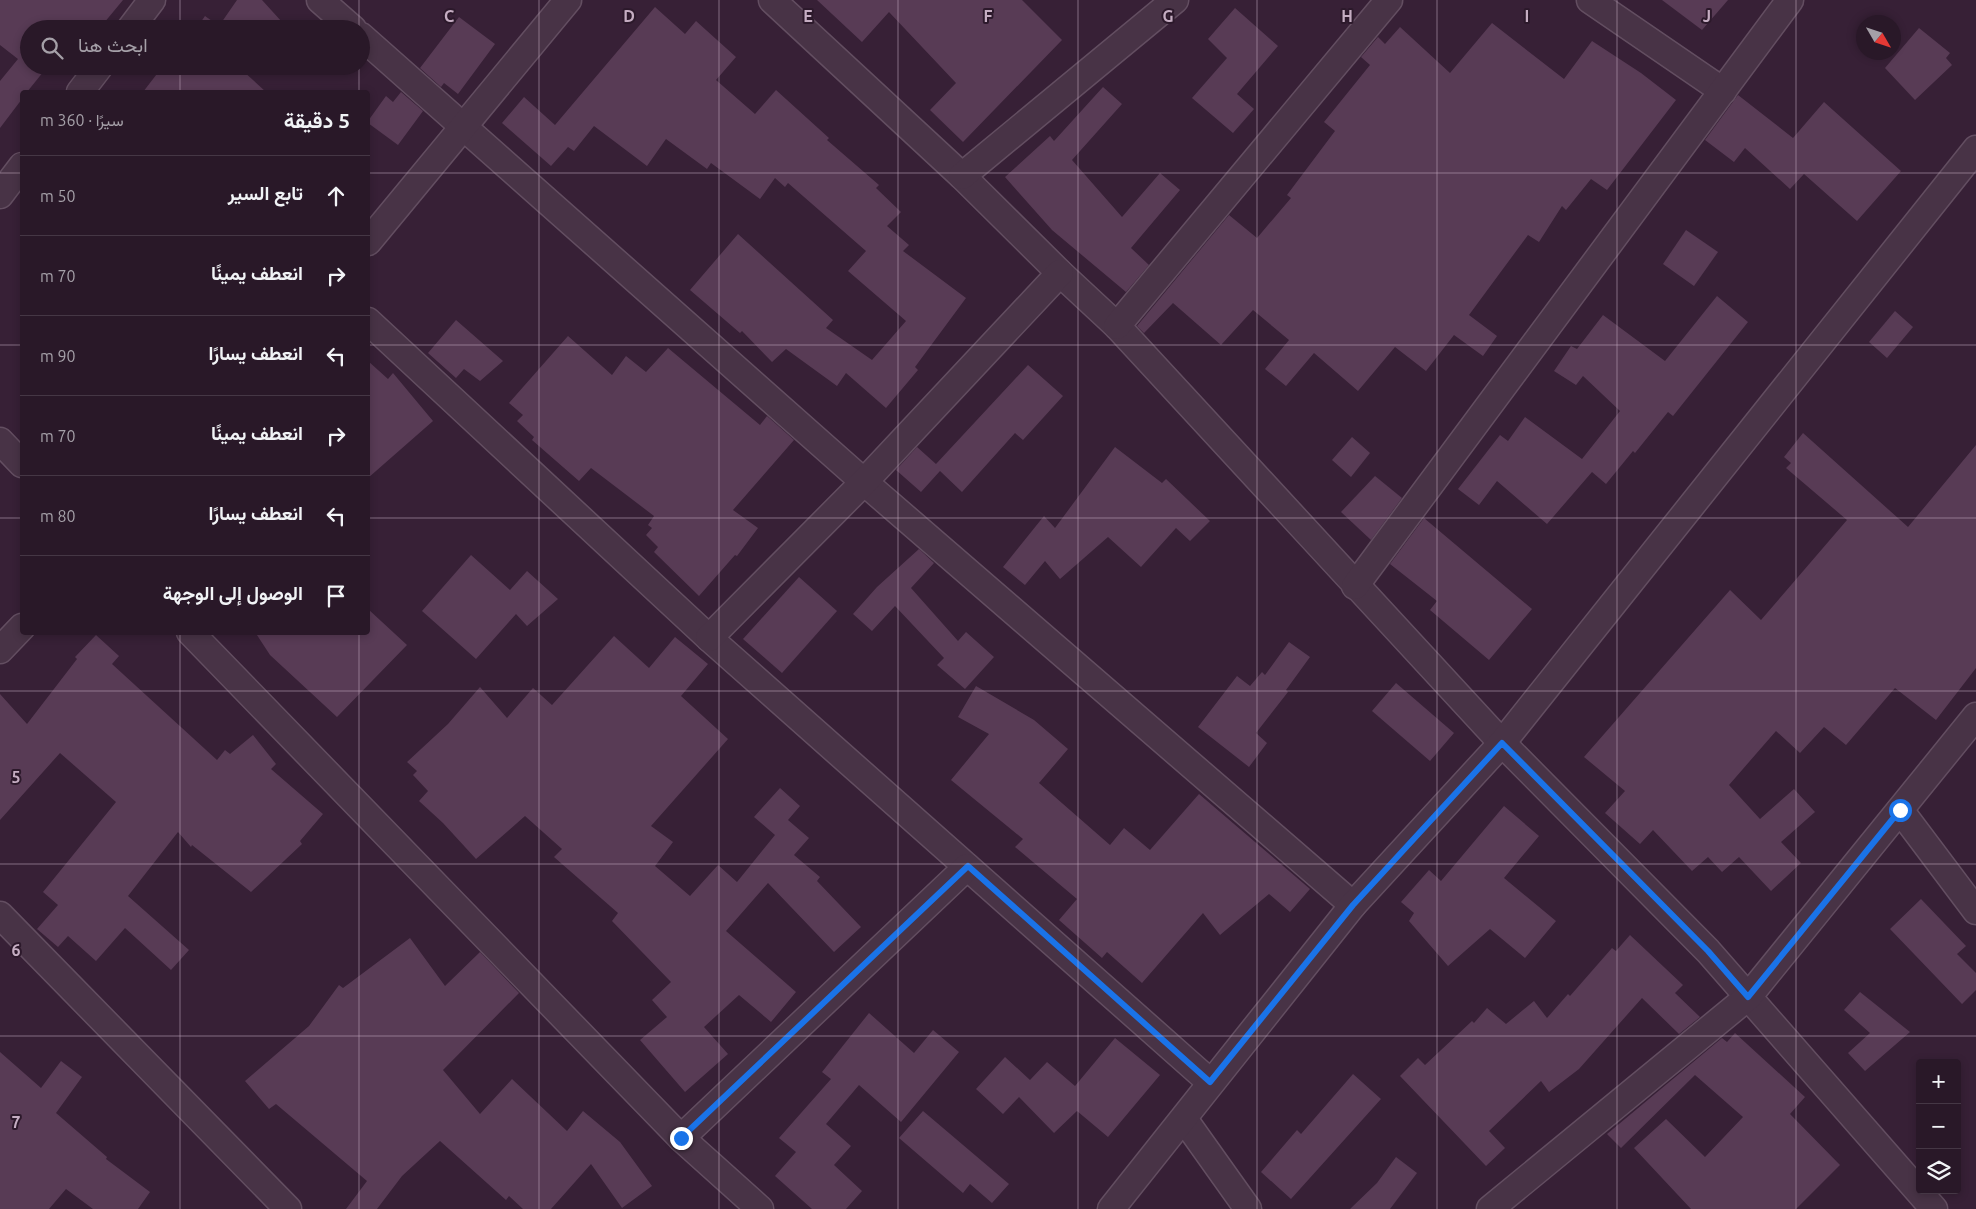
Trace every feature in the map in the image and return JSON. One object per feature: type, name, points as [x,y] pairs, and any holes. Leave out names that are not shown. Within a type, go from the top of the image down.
[{"type":"street","points":[[137,20],[152,0]]},
{"type":"street","points":[[320,0],[343,20]]},
{"type":"street","points":[[370,240],[568,0]]},
{"type":"street","points":[[772,0],[962,176],[1060,273],[1117,326],[1355,586],[1502,743],[1708,951],[1934,1209]]},
{"type":"street","points":[[962,176],[1175,0]]},
{"type":"street","points":[[1117,326],[1389,0]]},
{"type":"street","points":[[1590,0],[1723,91]]},
{"type":"street","points":[[1355,586],[1790,0]]},
{"type":"street","points":[[370,44],[464,125],[864,482],[1353,905]]},
{"type":"street","points":[[82,90],[93,75]]},
{"type":"street","points":[[1111,1209],[1184,1119],[1210,1082],[1353,905],[1502,743],[1976,149]]},
{"type":"street","points":[[0,195],[20,169]]},
{"type":"street","points":[[709,638],[864,482],[1060,273]]},
{"type":"street","points":[[370,323],[709,638],[1210,1082]]},
{"type":"street","points":[[0,441],[20,462]]},
{"type":"street","points":[[0,650],[20,629]]},
{"type":"street","points":[[193,635],[681,1138],[760,1209]]},
{"type":"street","points":[[1490,1209],[1748,997],[1976,716]]},
{"type":"street","points":[[1900,810],[1976,911]]},
{"type":"street","points":[[681,1138],[968,866]]},
{"type":"street","points":[[0,915],[288,1209]]},
{"type":"street","points":[[1184,1119],[1248,1209]]},
{"type":"building","points":[[0,0],[123,0],[106,20],[20,20],[20,75],[41,75],[29,90],[20,90],[20,102],[0,128],[0,81],[18,59],[0,45]]},
{"type":"building","points":[[237,0],[262,0],[280,20],[223,20]]},
{"type":"building","points":[[817,0],[1022,0],[1062,40],[963,142],[930,110],[956,83],[889,12],[862,42]]},
{"type":"building","points":[[1662,0],[1728,0],[1702,30]]},
{"type":"building","points":[[655,7],[685,34],[696,21],[736,57],[716,80],[755,114],[776,90],[829,138],[827,140],[879,185],[876,188],[901,212],[887,226],[909,245],[903,251],[966,298],[915,367],[918,370],[886,408],[846,373],[837,386],[786,349],[772,362],[742,331],[740,333],[690,290],[738,234],[833,320],[826,328],[872,360],[906,321],[848,271],[866,251],[788,183],[785,187],[775,178],[760,199],[711,163],[707,169],[666,139],[647,166],[594,126],[574,151],[568,147],[551,166],[502,123],[524,97],[555,125]]},
{"type":"building","points":[[1235,8],[1278,46],[1237,94],[1254,109],[1233,133],[1192,98],[1227,58],[1208,39]]},
{"type":"building","points":[[205,16],[211,20],[202,20]]},
{"type":"building","points":[[459,17],[495,44],[458,94],[444,83],[441,87],[420,68]]},
{"type":"building","points":[[1492,23],[1564,79],[1592,41],[1641,73],[1676,100],[1607,190],[1591,179],[1566,210],[1562,206],[1539,242],[1528,235],[1469,315],[1497,336],[1483,356],[1454,335],[1426,371],[1395,347],[1358,391],[1314,353],[1286,386],[1265,369],[1289,340],[1253,310],[1221,345],[1173,303],[1144,333],[1137,326],[1229,215],[1257,238],[1291,198],[1287,195],[1335,131],[1324,122],[1370,65],[1361,57],[1378,37],[1385,44],[1400,27],[1450,73]]},
{"type":"building","points":[[1919,28],[1950,53],[1946,58],[1952,65],[1915,100],[1885,68],[1892,60],[1901,60],[1901,49]]},
{"type":"building","points":[[156,75],[247,75],[264,90],[145,90]]},
{"type":"building","points":[[1103,87],[1122,104],[1072,160],[1122,217],[1160,173],[1180,190],[1131,248],[1149,265],[1126,292],[1052,230],[1005,177],[1050,136],[1054,141]]},
{"type":"building","points":[[401,92],[423,111],[398,145],[370,124],[370,118],[386,96],[393,102]]},
{"type":"building","points":[[1738,95],[1793,138],[1824,102],[1901,171],[1857,221],[1804,174],[1790,189],[1745,148],[1734,162],[1705,140]]},
{"type":"building","points":[[1686,230],[1718,252],[1694,286],[1663,264]]},
{"type":"building","points":[[1717,296],[1748,322],[1673,416],[1668,412],[1635,453],[1633,451],[1606,484],[1592,472],[1547,524],[1497,481],[1479,505],[1458,489],[1500,435],[1508,441],[1525,417],[1582,459],[1620,411],[1583,376],[1576,385],[1554,371],[1571,346],[1577,349],[1603,315],[1665,361]]},
{"type":"building","points":[[1895,311],[1913,327],[1887,358],[1869,342]]},
{"type":"building","points":[[456,320],[503,361],[480,381],[464,369],[456,378],[428,353]]},
{"type":"building","points":[[568,336],[612,375],[626,356],[646,372],[668,348],[760,425],[767,416],[794,440],[733,510],[758,528],[737,556],[735,555],[699,596],[654,552],[658,547],[646,535],[652,528],[648,525],[654,516],[591,468],[579,481],[532,440],[534,437],[517,421],[523,415],[509,403]]},
{"type":"building","points":[[370,363],[388,379],[393,373],[433,421],[370,476]]},
{"type":"building","points":[[1028,365],[1063,396],[1023,440],[1015,433],[962,492],[940,471],[921,492],[896,470],[917,447],[936,464]]},
{"type":"building","points":[[1803,433],[1908,527],[1976,445],[1976,668],[1936,720],[1895,688],[1846,745],[1824,727],[1800,753],[1776,731],[1729,785],[1760,819],[1794,789],[1815,812],[1781,842],[1801,863],[1771,891],[1739,857],[1722,872],[1708,857],[1692,871],[1653,830],[1640,844],[1605,813],[1625,791],[1584,757],[1730,590],[1761,620],[1847,520],[1786,468],[1791,463],[1784,457]]},
{"type":"building","points":[[1352,437],[1370,453],[1351,477],[1332,460]]},
{"type":"building","points":[[1115,447],[1162,483],[1166,479],[1210,521],[1190,541],[1176,528],[1141,567],[1108,537],[1060,579],[1045,561],[1025,585],[1003,567],[1044,516],[1055,528]]},
{"type":"building","points":[[1375,476],[1402,498],[1371,540],[1341,512]]},
{"type":"building","points":[[1424,518],[1532,609],[1489,660],[1430,610],[1437,601],[1390,564]]},
{"type":"building","points":[[919,549],[934,563],[911,588],[958,641],[966,632],[994,657],[965,689],[937,665],[944,658],[895,606],[872,631],[853,614],[877,587]]},
{"type":"building","points":[[471,555],[510,590],[527,571],[558,599],[527,626],[516,614],[476,659],[422,611]]},
{"type":"building","points":[[799,577],[837,611],[782,673],[743,639]]},
{"type":"building","points":[[370,611],[407,645],[337,717],[270,655],[257,635],[370,635]]},
{"type":"building","points":[[96,635],[119,656],[112,664],[217,760],[225,750],[230,754],[253,735],[276,764],[271,769],[323,814],[300,841],[302,844],[251,892],[192,845],[191,847],[178,832],[128,896],[189,950],[171,970],[125,928],[96,961],[68,936],[58,947],[37,929],[58,905],[43,892],[116,802],[60,753],[0,820],[0,694],[27,724],[77,659],[75,657]]},
{"type":"building","points":[[614,636],[649,668],[675,637],[708,664],[681,696],[728,739],[651,826],[673,842],[655,866],[690,896],[718,865],[737,882],[775,835],[754,817],[780,788],[800,806],[788,820],[809,838],[794,855],[820,877],[817,881],[861,927],[834,952],[768,883],[726,931],[796,992],[771,1022],[739,995],[704,1027],[728,1054],[685,1092],[640,1040],[667,1017],[652,1000],[671,982],[612,921],[618,913],[554,857],[562,849],[525,816],[476,859],[443,823],[419,801],[428,791],[413,775],[417,771],[407,762],[448,724],[480,687],[507,718],[533,688],[552,705]]},
{"type":"building","points":[[1289,642],[1310,657],[1286,690],[1288,692],[1256,733],[1267,743],[1249,767],[1198,727],[1237,676],[1250,686],[1262,672],[1265,675]]},
{"type":"building","points":[[1396,683],[1454,733],[1430,761],[1372,711]]},
{"type":"building","points":[[976,686],[1034,720],[1068,749],[1039,783],[1110,845],[1124,828],[1150,850],[1199,794],[1310,889],[1290,912],[1269,894],[1220,935],[1203,913],[1142,983],[1107,952],[1102,958],[1059,920],[1077,899],[1015,847],[1023,839],[951,780],[989,734],[958,717]]},
{"type":"building","points":[[1504,806],[1539,836],[1504,878],[1556,921],[1525,958],[1490,929],[1448,966],[1409,921],[1414,913],[1401,902],[1429,870],[1441,881]]},
{"type":"building","points":[[1921,899],[1966,946],[1957,954],[1976,973],[1976,990],[1962,1004],[1890,929]]},
{"type":"building","points":[[1630,935],[1683,985],[1675,993],[1700,1017],[1679,1034],[1642,998],[1579,1069],[1549,1092],[1541,1081],[1489,1131],[1505,1148],[1486,1166],[1400,1076],[1418,1058],[1425,1065],[1472,1021],[1474,1023],[1487,1008],[1506,1024],[1534,1001],[1547,1018],[1568,994],[1570,996],[1612,948],[1616,951]]},
{"type":"building","points":[[410,938],[445,986],[480,952],[519,993],[443,1070],[480,1114],[512,1079],[567,1131],[583,1111],[620,1142],[652,1186],[622,1208],[591,1164],[551,1209],[523,1209],[509,1196],[506,1200],[440,1141],[402,1176],[377,1209],[346,1209],[367,1181],[276,1104],[269,1109],[245,1081],[309,1026],[339,985],[343,988]]},
{"type":"building","points":[[1860,992],[1910,1032],[1865,1071],[1848,1053],[1870,1033],[1844,1010]]},
{"type":"building","points":[[869,1013],[914,1053],[933,1030],[959,1052],[901,1122],[859,1085],[826,1124],[851,1146],[834,1165],[862,1191],[846,1209],[812,1209],[775,1176],[796,1152],[779,1138],[831,1079],[822,1072]]},
{"type":"building","points":[[1735,1033],[1805,1097],[1790,1114],[1840,1165],[1796,1209],[1691,1209],[1634,1148],[1666,1119],[1705,1157],[1743,1117],[1695,1075],[1621,1148],[1607,1134],[1722,1038],[1727,1042]]},
{"type":"building","points":[[1115,1038],[1160,1075],[1108,1137],[1077,1111],[1054,1133],[1019,1097],[1003,1114],[976,1089],[1005,1057],[1030,1080],[1047,1062],[1075,1086]]},
{"type":"building","points":[[0,1052],[41,1088],[61,1061],[82,1077],[56,1113],[107,1157],[106,1159],[150,1192],[138,1209],[93,1209],[66,1189],[49,1209],[0,1209]]},
{"type":"building","points":[[1353,1074],[1381,1099],[1291,1199],[1261,1172],[1297,1130],[1301,1134]]},
{"type":"building","points":[[923,1111],[1009,1184],[992,1203],[970,1184],[963,1193],[899,1138]]},
{"type":"building","points":[[1396,1157],[1417,1173],[1390,1209],[1350,1209],[1377,1183]]},
{"type":"route","points":[[681,1138],[968,866],[1210,1082],[1353,905],[1502,743],[1708,951],[1748,997],[1900,810]]}]
